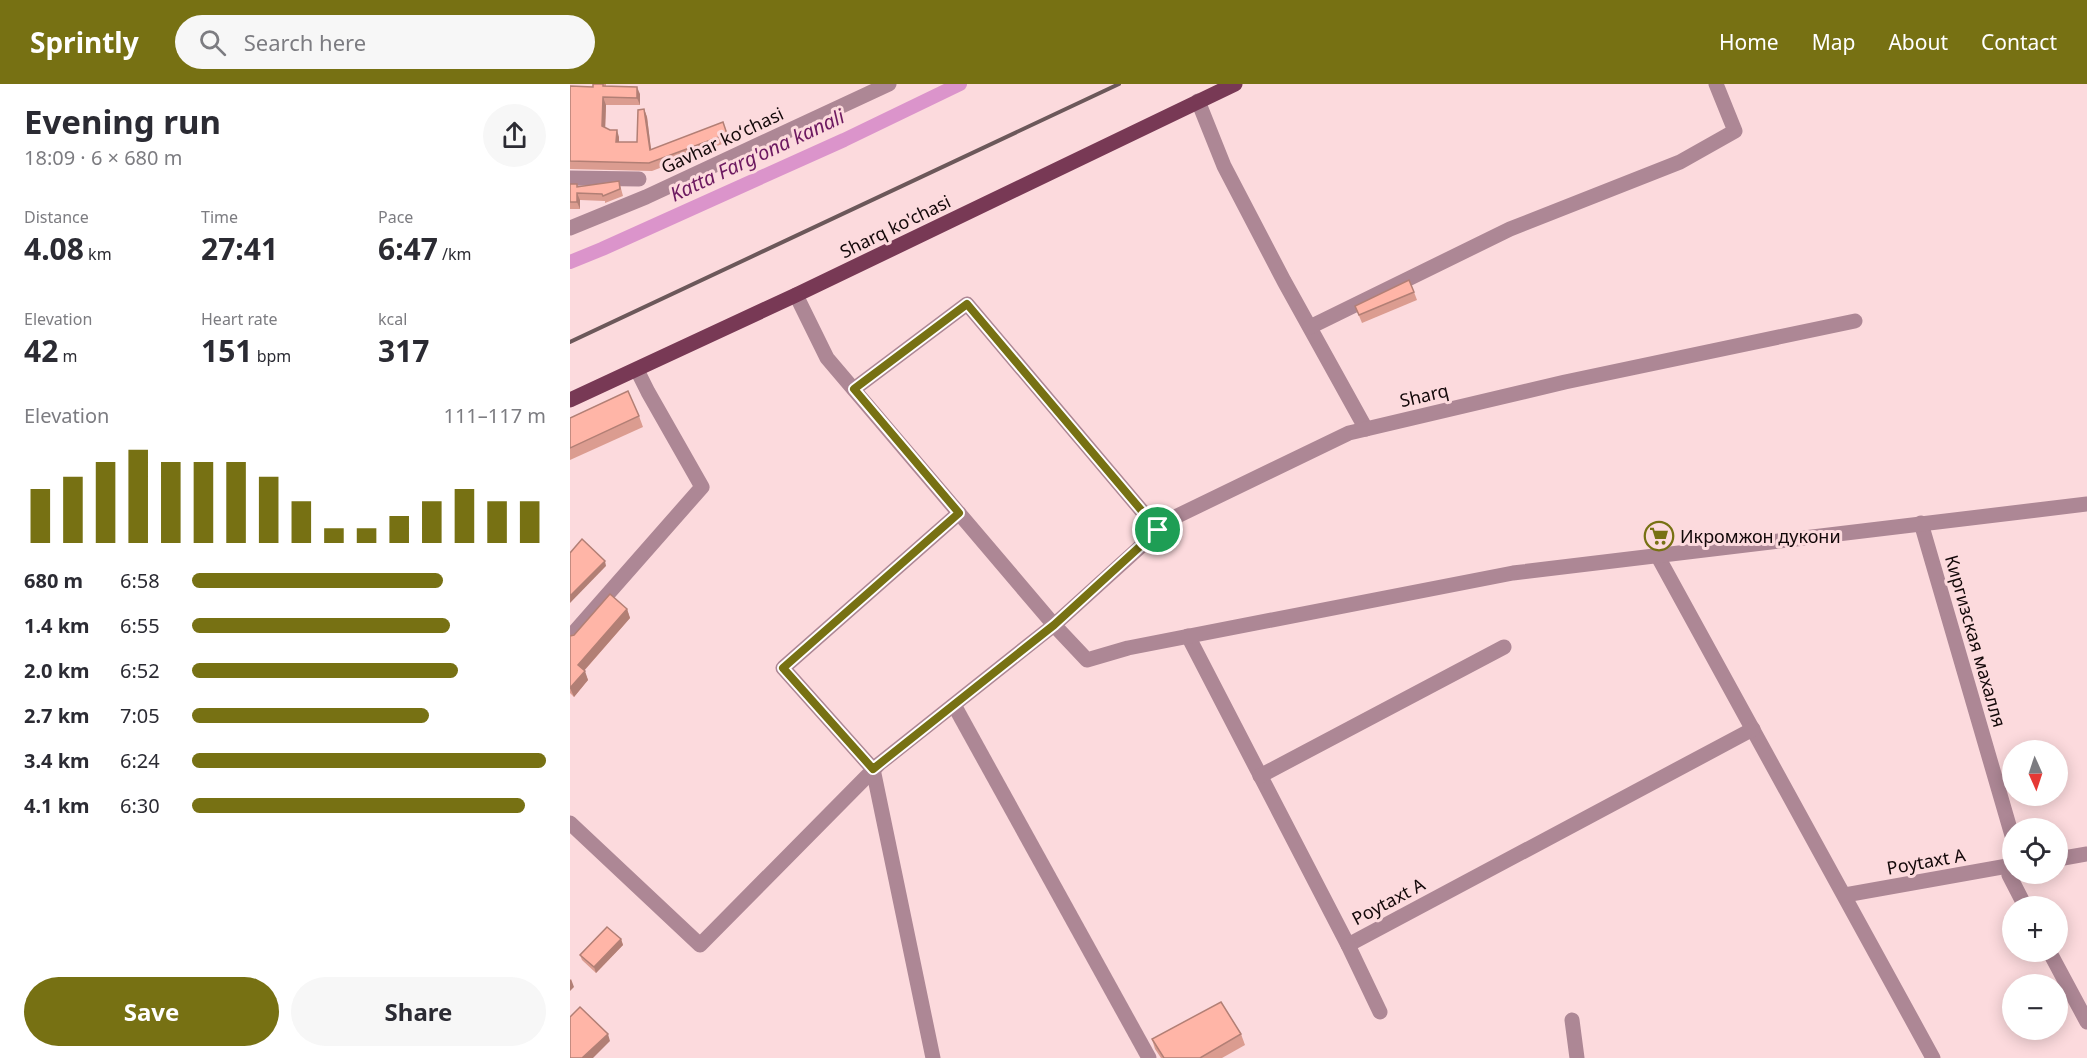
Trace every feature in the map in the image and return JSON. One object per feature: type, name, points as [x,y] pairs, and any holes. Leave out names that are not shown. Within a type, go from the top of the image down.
[{"type":"main road","name":"Sharq ko'chasi","points":[[570,400],[796,295],[1235,84]]},
{"type":"street","name":"Gavhar koʻchasi","points":[[570,228],[646,197],[889,84]]},
{"type":"street","points":[[1310,327],[1510,229],[1680,162],[1735,131],[1716,84]]},
{"type":"street","points":[[1198,101],[1224,166],[1366,429]]},
{"type":"street","points":[[570,178],[639,179]]},
{"type":"street","points":[[796,295],[827,358],[1054,625],[1087,660],[1128,648],[1513,573],[2087,504]]},
{"type":"street","points":[[854,389],[967,304],[1158,530]]},
{"type":"street","name":"Sharq","points":[[571,826],[700,945],[873,769],[1054,625],[1171,519],[1349,433],[1576,380],[1855,321]]},
{"type":"street","points":[[570,637],[702,487],[637,370]]},
{"type":"street","points":[[933,1058],[873,769],[783,668],[959,513]]},
{"type":"street","name":"Киргизская махалля","points":[[1921,523],[2007,818]]},
{"type":"street","points":[[1657,555],[1933,1058]]},
{"type":"street","name":"Poytaxt A","points":[[1188,636],[1348,945],[1753,729]]},
{"type":"street","points":[[1260,776],[1504,647]]},
{"type":"street","points":[[954,705],[1149,1058]]},
{"type":"street","points":[[2068,857],[2087,854]]},
{"type":"street","name":"Poytaxt A","points":[[1845,896],[2002,867]]},
{"type":"street","points":[[1348,945],[1380,1012]]},
{"type":"street","points":[[2055,962],[2087,1022]]},
{"type":"street","points":[[1572,1020],[1577,1058]]},
{"type":"building","points":[[593,84],[637,87],[637,98],[603,97],[602,126],[610,130],[617,130],[616,142],[637,142],[638,110],[644,109],[650,150],[723,122],[727,134],[649,163],[570,161],[570,86],[593,87]]},
{"type":"building","points":[[619,181],[620,189],[603,196],[602,194],[577,193],[577,202],[570,202],[570,184],[577,184],[577,187]]},
{"type":"building","points":[[1409,280],[1414,292],[1359,315],[1355,306]]},
{"type":"building","points":[[628,391],[639,416],[570,448],[570,418]]},
{"type":"building","points":[[582,539],[605,561],[570,596],[570,553]]},
{"type":"building","points":[[610,594],[627,609],[578,665],[585,671],[570,688],[570,636],[574,635]]},
{"type":"building","points":[[607,927],[621,939],[594,967],[580,955]]},
{"type":"building","points":[[1221,1002],[1241,1034],[1200,1058],[1164,1058],[1152,1039]]},
{"type":"building","points":[[580,1007],[608,1034],[582,1058],[570,1058],[570,1017]]},
{"type":"waterway","name":"Katta Farg'ona kanali","points":[[570,262],[844,140],[960,84]]},
{"type":"railway","points":[[570,342],[1119,84]]},
{"type":"place","name":"Икромжон дукони","points":[[1659,536]]},
{"type":"route","points":[[967,304],[1158,530],[1054,625],[873,769],[783,668],[959,513],[854,389],[967,304]]}]
